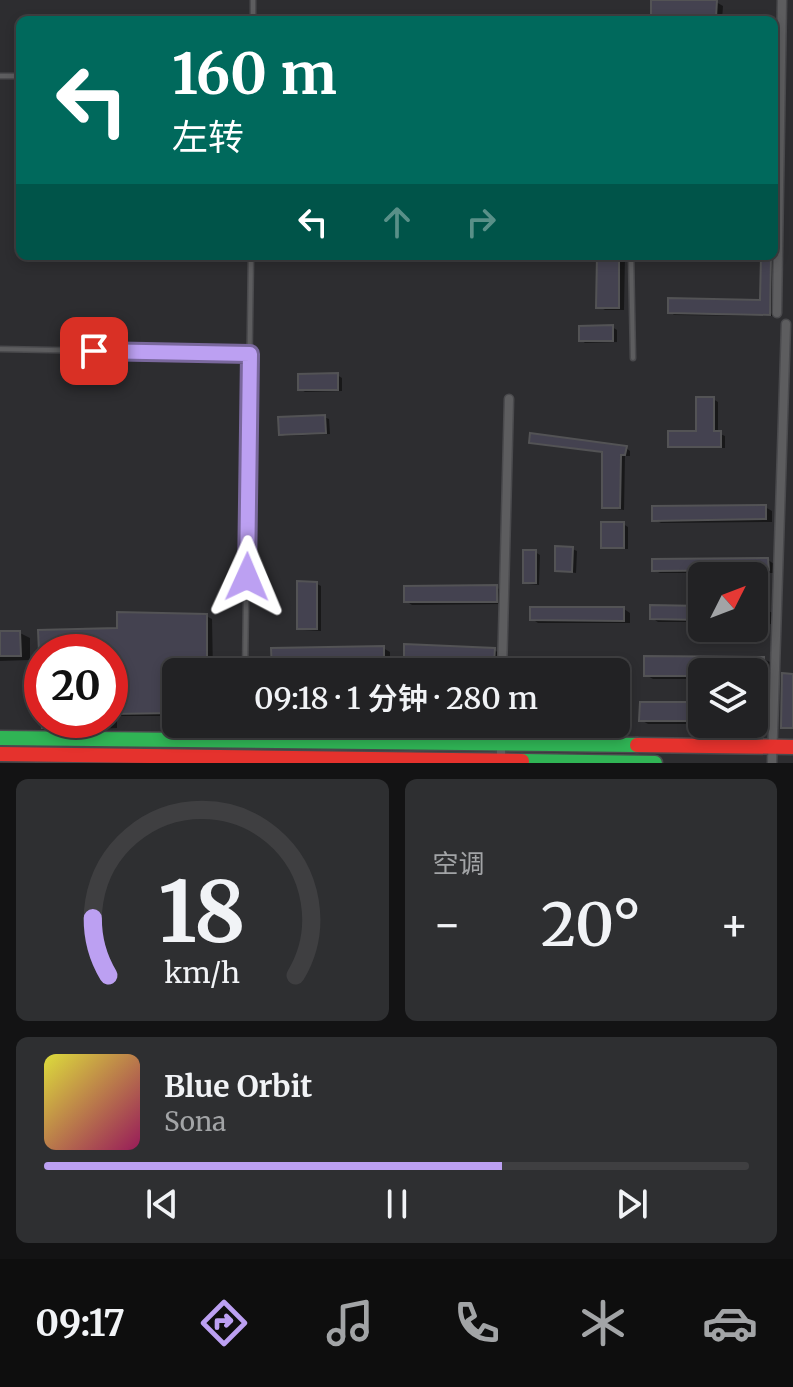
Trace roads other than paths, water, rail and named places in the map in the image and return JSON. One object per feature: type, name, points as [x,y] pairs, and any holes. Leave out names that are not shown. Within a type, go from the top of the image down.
[{"type":"main road","points":[[0,738],[793,747]]},
{"type":"main road","points":[[0,754],[655,763]]},
{"type":"street","points":[[778,250],[782,0]]},
{"type":"street","points":[[777,313],[778,260]]},
{"type":"street","points":[[772,763],[786,324]]},
{"type":"street","points":[[502,658],[509,399]]},
{"type":"street","points":[[501,738],[501,762]]},
{"type":"lane","points":[[245,658],[251,260]]},
{"type":"lane","points":[[631,260],[633,358]]},
{"type":"lane","points":[[0,349],[250,354]]}]
